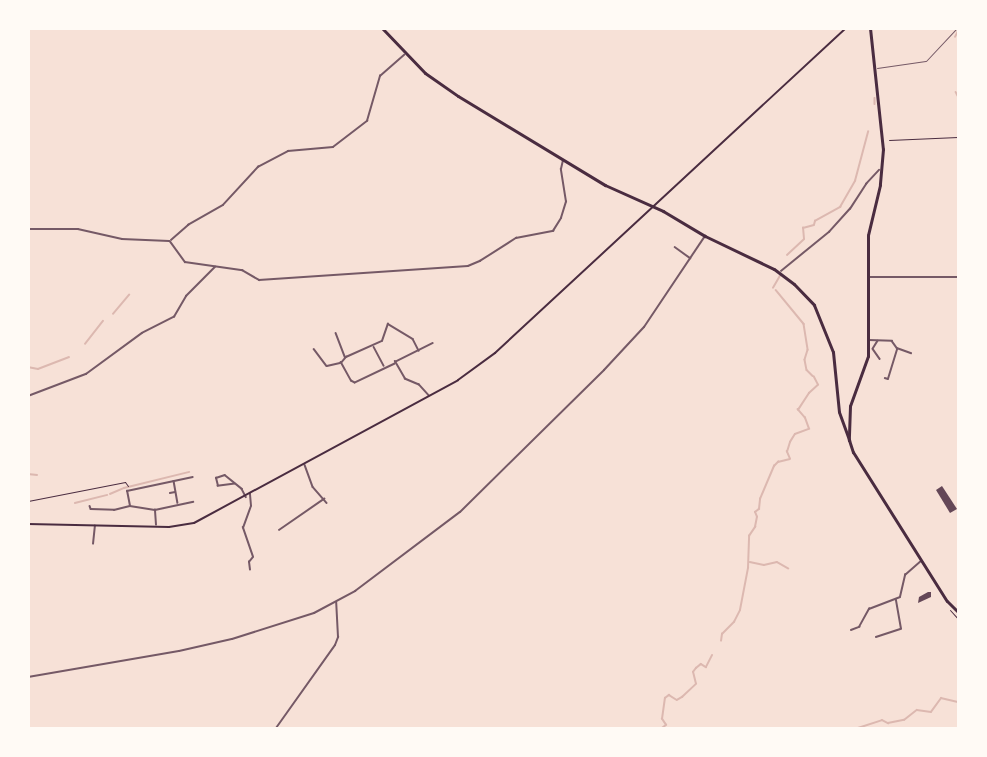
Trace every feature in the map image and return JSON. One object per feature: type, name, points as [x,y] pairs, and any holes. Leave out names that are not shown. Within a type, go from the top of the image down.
[{"type":"main road","points":[[382,28],[434,80],[624,195],[653,206],[705,236],[780,272],[810,300],[836,363],[841,423],[853,452],[947,601],[958,612]]},
{"type":"main road","points":[[28,524],[156,526],[194,523],[305,465],[477,368],[846,28]]},
{"type":"main road","points":[[849,440],[850,406],[868,356],[869,225],[882,168],[883,141],[870,28]]},
{"type":"street","points":[[28,229],[78,230],[122,239],[170,241],[188,225],[223,205],[258,167],[288,152],[333,147],[368,121],[380,76],[406,54]]},
{"type":"street","points":[[170,241],[184,262],[242,270],[259,280],[473,265],[516,238],[549,233],[558,225],[566,202],[561,169],[563,159]]},
{"type":"street","points":[[780,272],[829,232],[882,168]]},
{"type":"street","points":[[28,676],[210,644],[266,629],[336,602],[446,524],[493,482],[634,339],[705,236]]},
{"type":"street","points":[[675,247],[691,258]]},
{"type":"street","points":[[28,396],[86,374],[142,333],[174,316],[186,296],[216,267]]},
{"type":"street","points":[[867,277],[958,277]]},
{"type":"street","points":[[314,348],[327,366],[341,363],[345,358],[374,346],[383,339],[388,324],[413,339],[419,351]]},
{"type":"street","points":[[336,333],[345,358]]},
{"type":"street","points":[[883,334],[883,340]]},
{"type":"street","points":[[868,340],[892,341],[897,348],[911,353]]},
{"type":"street","points":[[878,340],[874,352],[881,357]]},
{"type":"street","points":[[341,363],[351,381],[355,383],[395,364],[401,357],[433,343]]},
{"type":"street","points":[[374,346],[385,367]]},
{"type":"street","points":[[885,378],[888,379],[897,348]]},
{"type":"street","points":[[395,364],[405,379],[419,385],[429,396]]},
{"type":"street","points":[[305,465],[313,487],[327,503]]},
{"type":"street","points":[[235,484],[218,486],[216,478],[225,475],[235,484],[246,497]]},
{"type":"street","points":[[130,506],[127,491],[193,477]]},
{"type":"street","points":[[174,480],[178,504]]},
{"type":"street","points":[[170,493],[176,492]]},
{"type":"street","points":[[250,494],[251,506],[243,528],[253,557],[249,562],[250,570]]},
{"type":"street","points":[[279,530],[324,500]]},
{"type":"street","points":[[90,506],[91,509],[106,510],[130,506],[155,510],[193,502]]},
{"type":"street","points":[[155,510],[156,526]]},
{"type":"street","points":[[93,544],[95,525]]},
{"type":"street","points":[[850,630],[858,627],[869,609],[901,595],[905,575],[922,560]]},
{"type":"street","points":[[876,637],[901,629],[896,599]]},
{"type":"street","points":[[276,729],[335,645],[336,602]]},
{"type":"lane","points":[[875,69],[926,61],[957,28]]},
{"type":"path","points":[[883,141],[958,137]]},
{"type":"path","points":[[28,501],[105,488],[125,482],[127,485]]},
{"type":"building","points":[[942,486],[957,509],[950,513],[936,490]]},
{"type":"building","points":[[931,592],[931,597],[918,603],[919,597]]},
{"type":"waterway","points":[[955,37],[958,31]]},
{"type":"waterway","points":[[956,92],[958,96]]},
{"type":"waterway","points":[[875,98],[875,104]]},
{"type":"waterway","points":[[787,255],[804,239],[803,228],[814,225],[815,221],[840,207],[855,181],[868,132]]},
{"type":"waterway","points":[[773,288],[780,276]]},
{"type":"waterway","points":[[776,290],[804,324],[808,350],[805,360],[807,370],[813,376]]},
{"type":"waterway","points":[[113,314],[129,295]]},
{"type":"waterway","points":[[85,344],[103,321]]},
{"type":"waterway","points":[[28,367],[38,369],[69,357]]},
{"type":"waterway","points":[[721,641],[722,634],[734,622],[740,610],[748,568],[749,536],[755,527],[757,517],[755,512],[759,509],[760,499],[774,466],[778,462],[790,459],[787,452],[795,434],[809,429],[805,418],[798,410],[809,393],[818,385],[814,377]]},
{"type":"waterway","points":[[110,494],[124,488],[189,472]]},
{"type":"waterway","points":[[28,474],[37,475]]},
{"type":"waterway","points":[[75,503],[107,495]]},
{"type":"waterway","points":[[750,562],[764,565],[777,562],[788,568]]},
{"type":"waterway","points":[[662,728],[666,725],[662,719],[665,698],[669,695],[677,700],[682,697],[696,684],[693,672],[701,664],[706,667],[712,655]]},
{"type":"waterway","points":[[858,728],[882,720],[888,723],[904,720],[917,710],[931,712],[941,698],[958,702]]}]
